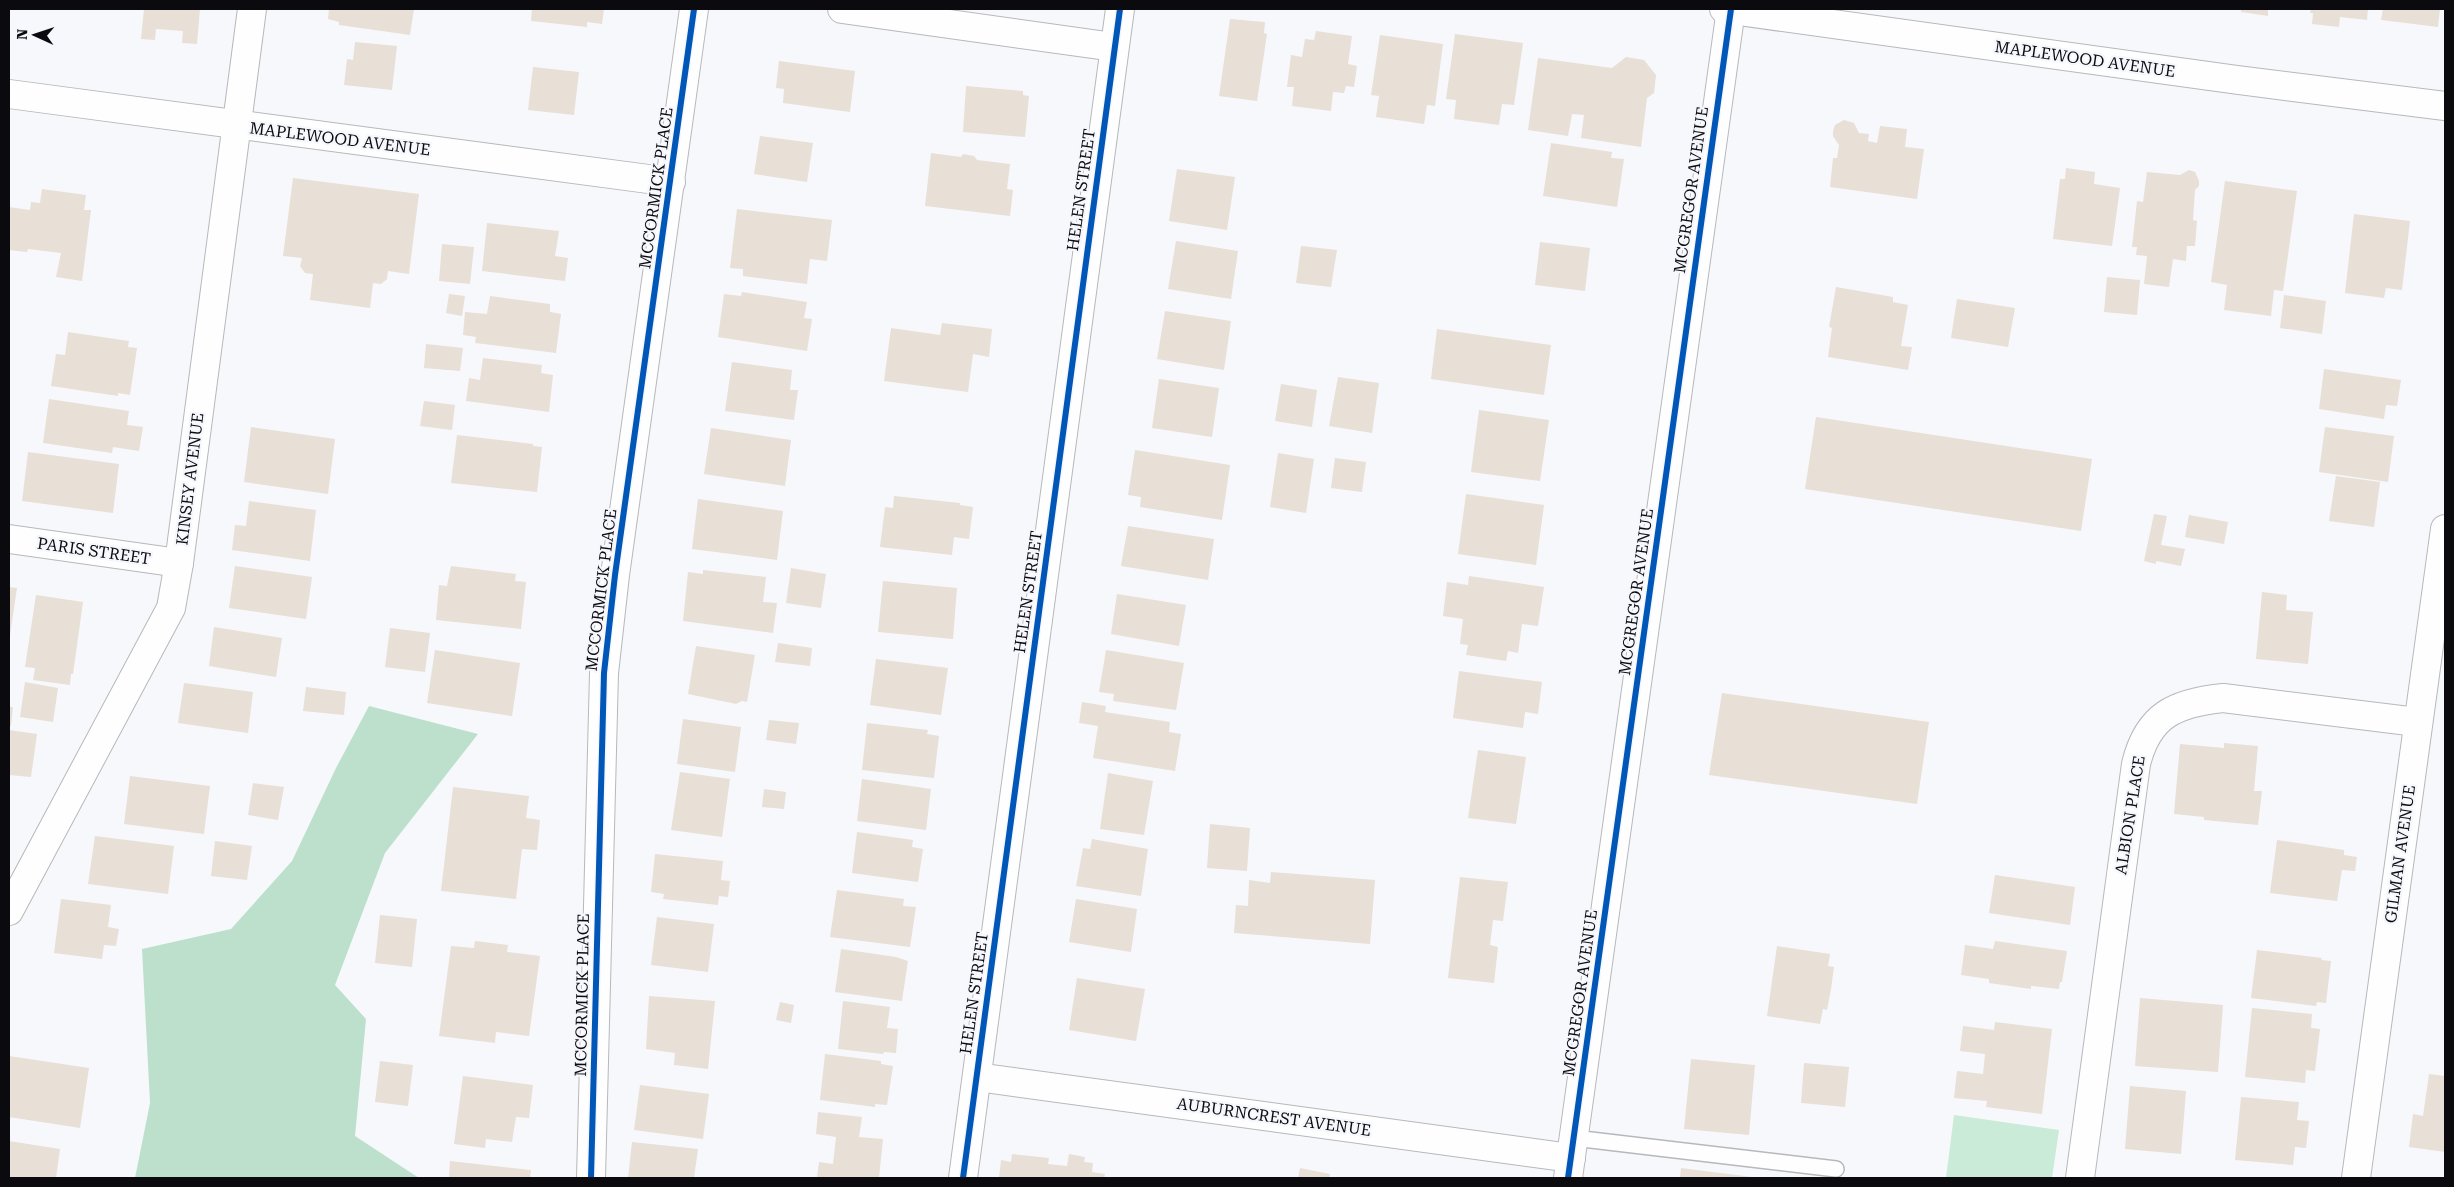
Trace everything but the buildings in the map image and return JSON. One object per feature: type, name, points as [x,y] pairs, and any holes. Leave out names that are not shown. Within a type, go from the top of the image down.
[{"type":"street","name":"KINSEY AVENUE","points":[[9,911],[171,608],[179,563],[252,9]]},
{"type":"street","name":"MCCORMICK PLACE","points":[[591,1178],[604,673],[615,574],[694,9]]},
{"type":"street","points":[[842,9],[1114,47]]},
{"type":"street","name":"HELEN STREET","points":[[963,1178],[1120,9]]},
{"type":"street","name":"MAPLEWOOD AVENUE","points":[[1728,9],[2238,80],[2445,106]]},
{"type":"street","name":"MCGREGOR AVENUE","points":[[1571,1158],[1728,9]]},
{"type":"street","name":"MAPLEWOOD AVENUE","points":[[9,94],[236,126],[671,182]]},
{"type":"street","name":"GILMAN AVENUE","points":[[2356,1178],[2417,722],[2445,529]]},
{"type":"street","name":"PARIS STREET","points":[[9,539],[179,563]]},
{"type":"street","name":"ALBION PLACE","points":[[2080,1178],[2136,764],[2141,744],[2158,720],[2172,709],[2198,700],[2223,698],[2417,722]]},
{"type":"street","name":"AUBURNCREST AVENUE","points":[[977,1077],[1571,1158]]},
{"type":"lane","points":[[1571,1158],[1836,1170]]},
{"type":"green space","points":[[369,706],[478,734],[385,853],[335,985],[366,1019],[355,1136],[419,1178],[135,1178],[150,1103],[142,949],[231,929],[292,861],[336,768]]},
{"type":"green space","points":[[1954,1115],[2059,1130],[2052,1178],[1946,1178]]},
{"type":"cycle path","points":[[591,1178],[604,673],[615,575],[694,9]]},
{"type":"cycle path","points":[[963,1178],[1120,9]]},
{"type":"cycle path","points":[[1568,1178],[1731,9]]}]
